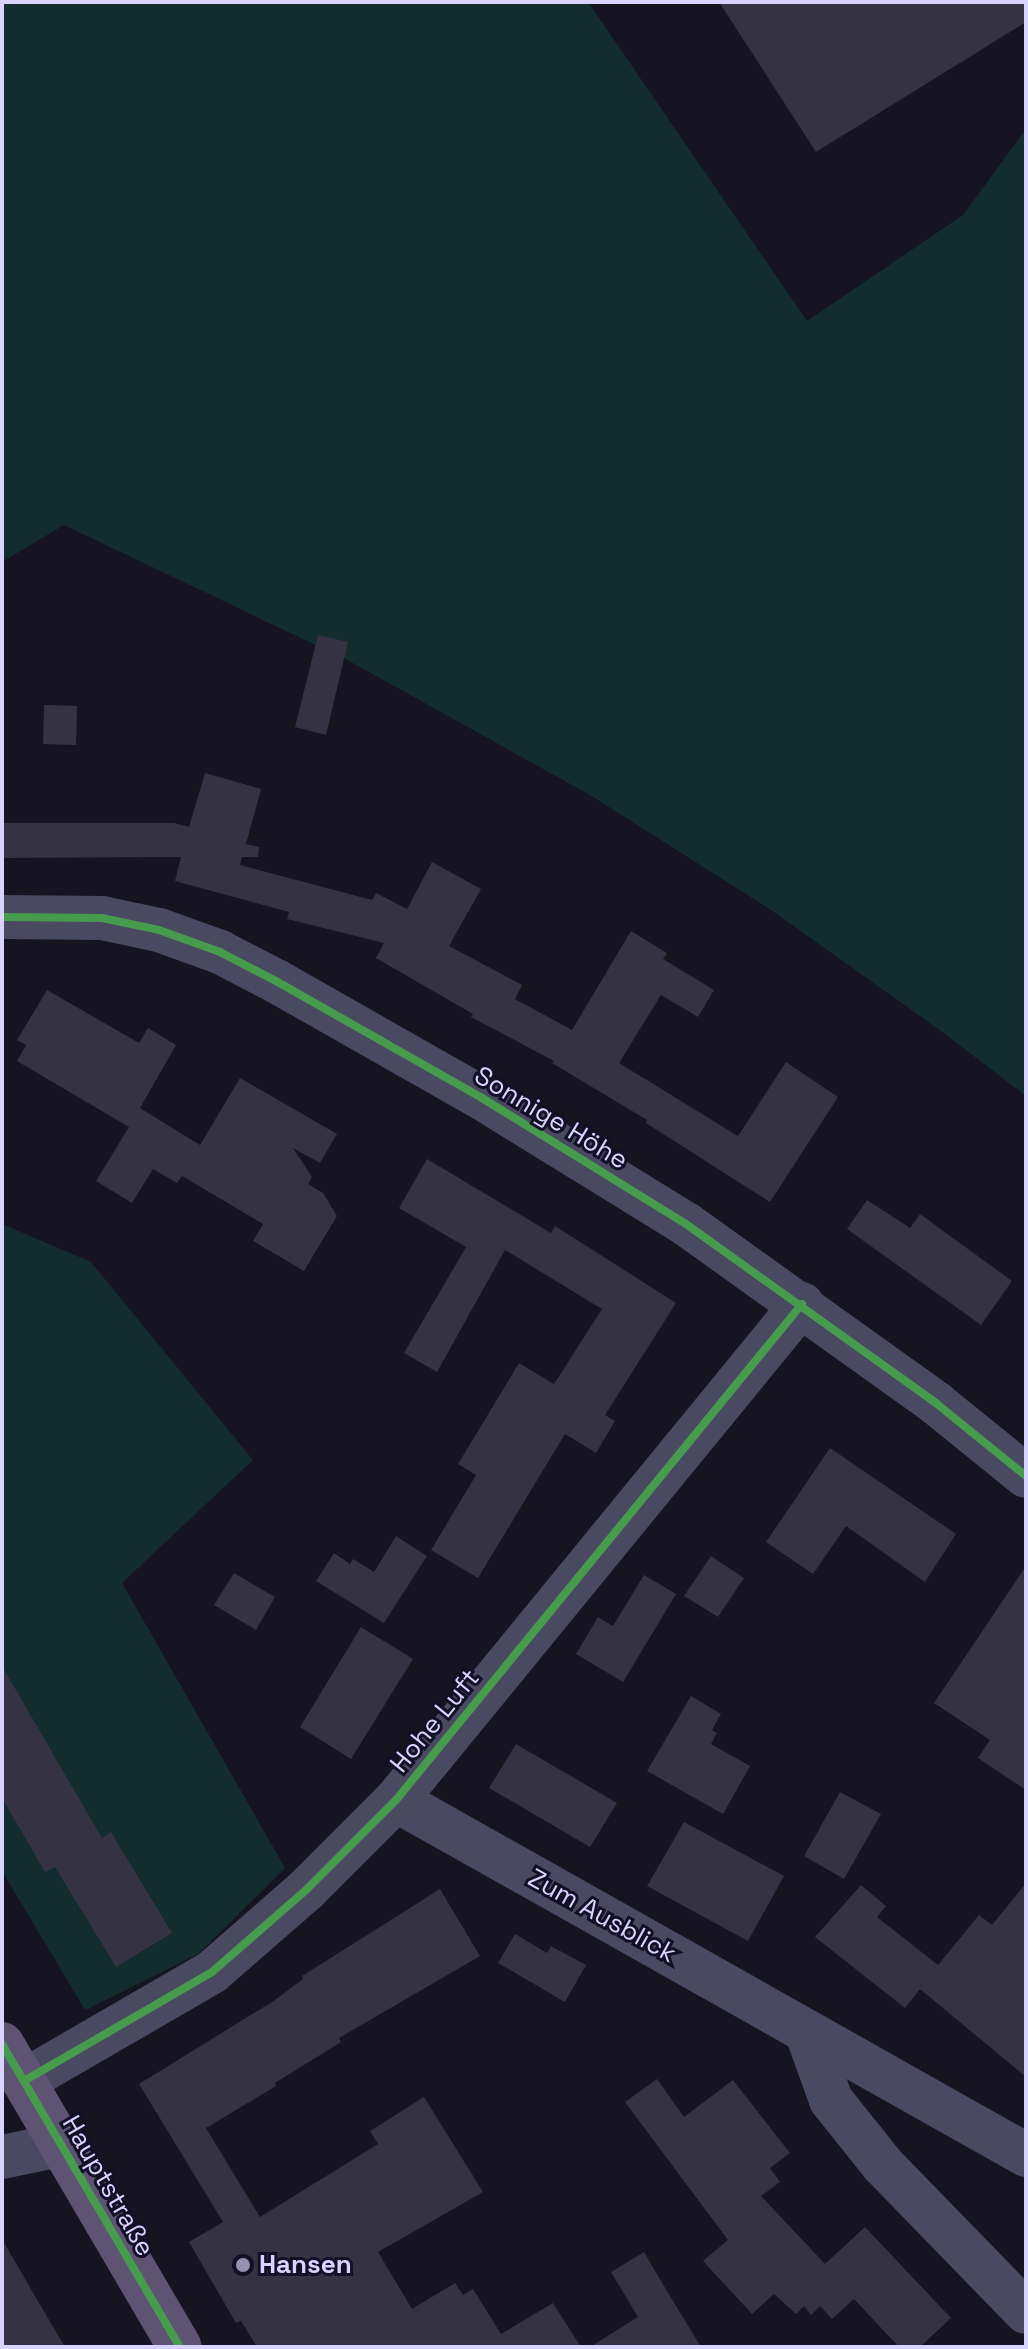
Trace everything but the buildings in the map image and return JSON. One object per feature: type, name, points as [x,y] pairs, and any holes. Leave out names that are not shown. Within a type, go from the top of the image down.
[{"type":"main road","name":"Hauptstraße","points":[[2,2044],[180,2347]]},
{"type":"street","name":"Sonnige Höhe","points":[[2,917],[102,918],[159,930],[220,952],[482,1098],[686,1224],[802,1304],[937,1404],[1026,1476]]},
{"type":"street","name":"Hohe Luft","points":[[24,2081],[212,1972],[307,1889],[396,1800],[802,1304]]},
{"type":"street","name":"Zum Ausblick","points":[[396,1800],[1026,2155]]},
{"type":"street","points":[[807,2033],[831,2100],[882,2164],[1026,2312]]},
{"type":"street","points":[[2,2157],[60,2145]]},
{"type":"green space","points":[[2,2],[588,2],[807,321],[963,215],[1026,129],[1026,1096],[941,1031],[771,910],[590,795],[349,661],[64,525],[2,562]]},
{"type":"green space","points":[[2,1224],[91,1262],[253,1460],[122,1583],[285,1868],[198,1954],[85,2010],[2,1871]]},
{"type":"cycle path","points":[[2,917],[102,918],[159,930],[220,952],[276,981],[482,1098],[686,1224],[937,1404],[1026,1476]]},
{"type":"cycle path","points":[[24,2081],[212,1972],[307,1889],[396,1800],[802,1304]]},
{"type":"cycle path","points":[[2,2044],[180,2347]]},
{"type":"place","name":"Hansen","points":[[243,2265]]}]
